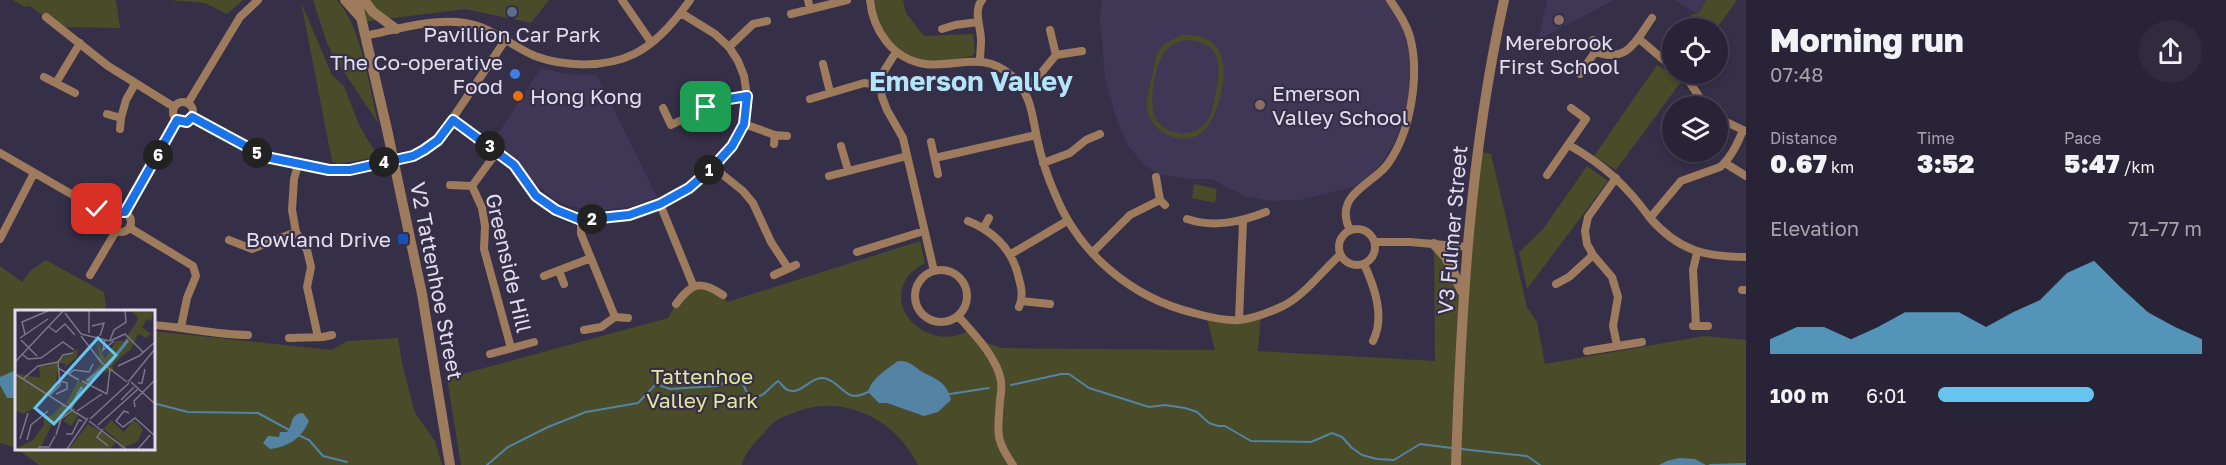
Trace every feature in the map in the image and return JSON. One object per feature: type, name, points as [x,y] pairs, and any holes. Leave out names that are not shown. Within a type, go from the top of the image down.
[{"type":"street","points":[[188,103],[240,17],[258,0]]},
{"type":"street","points":[[345,0],[360,17]]},
{"type":"street","name":"V2 Tattenhoe Street","points":[[357,0],[422,294],[450,465]]},
{"type":"street","points":[[364,0],[373,12],[396,29]]},
{"type":"street","points":[[622,0],[651,42]]},
{"type":"street","points":[[365,36],[426,23],[453,22],[487,28],[534,56],[553,61],[575,64],[606,62],[634,54],[651,42],[681,13],[690,0]]},
{"type":"street","points":[[791,14],[809,4],[847,0]]},
{"type":"street","points":[[870,0],[875,22],[883,39],[896,52],[925,64],[980,61],[1000,67],[1012,76],[1023,88],[1032,107],[1043,163],[1067,221],[1092,253],[1115,276],[1141,293],[1170,307],[1206,316],[1239,320],[1284,305],[1307,287],[1340,255]]},
{"type":"street","points":[[980,61],[978,5],[982,0]]},
{"type":"street","points":[[1350,230],[1346,221],[1348,202],[1387,164],[1400,140],[1410,109],[1414,82],[1414,57],[1403,19],[1390,0]]},
{"type":"street","name":"V3 Fulmer Street","points":[[1456,465],[1468,247],[1478,151],[1504,0]]},
{"type":"street","points":[[453,120],[514,165],[536,196],[556,210],[581,220],[629,215],[660,204],[689,188],[713,167],[732,146],[744,124],[747,96],[744,76],[729,47],[715,34],[681,13]]},
{"type":"street","points":[[46,17],[135,84],[174,107]]},
{"type":"street","points":[[1595,52],[1611,56],[1630,49],[1652,18]]},
{"type":"street","points":[[729,47],[753,24],[767,21]]},
{"type":"street","points":[[942,29],[978,22]]},
{"type":"street","points":[[1050,30],[1056,55]]},
{"type":"street","points":[[1638,38],[1662,59]]},
{"type":"street","points":[[192,117],[248,149],[266,157],[298,165],[329,170],[350,170],[413,156],[438,140],[506,39]]},
{"type":"street","points":[[1580,74],[1595,52],[1593,40]]},
{"type":"street","points":[[56,82],[80,43]]},
{"type":"street","points":[[1023,88],[1037,78],[1056,55],[1082,51]]},
{"type":"street","points":[[896,52],[884,71],[881,85],[882,97],[886,110],[899,129],[934,271]]},
{"type":"street","points":[[823,64],[830,92]]},
{"type":"street","points":[[44,77],[75,93]]},
{"type":"street","points":[[810,99],[864,83],[881,85]]},
{"type":"street","points":[[120,129],[126,100],[135,84]]},
{"type":"street","points":[[663,108],[671,125],[723,100],[747,96]]},
{"type":"street","points":[[178,103],[188,103],[192,108],[192,117],[187,122],[177,120],[173,116],[174,107],[178,103]]},
{"type":"street","points":[[1547,175],[1586,119],[1571,108]]},
{"type":"street","points":[[696,112],[700,122]]},
{"type":"street","points":[[107,114],[121,118]]},
{"type":"street","points":[[125,212],[177,120]]},
{"type":"street","points":[[1650,218],[1681,181],[1720,167],[1725,163],[1744,130],[1728,122]]},
{"type":"street","points":[[744,124],[774,139],[787,136]]},
{"type":"street","points":[[1043,163],[1070,153],[1086,140],[1100,134]]},
{"type":"street","points":[[934,158],[1036,135]]},
{"type":"street","points":[[931,142],[939,174]]},
{"type":"street","points":[[1569,145],[1599,163],[1616,178],[1632,193],[1660,230],[1678,243],[1697,253],[1722,257],[1746,257]]},
{"type":"street","points":[[841,146],[849,170]]},
{"type":"street","name":"Greenside Hill","points":[[472,186],[497,152]]},
{"type":"street","points":[[0,153],[111,217]]},
{"type":"street","points":[[829,176],[907,156]]},
{"type":"street","points":[[1725,163],[1744,178]]},
{"type":"street","points":[[298,165],[294,180],[292,210],[296,232],[307,249],[311,267],[307,287],[318,337]]},
{"type":"street","points":[[713,167],[753,202],[771,242],[792,266],[774,275]]},
{"type":"street","points":[[0,239],[34,173]]},
{"type":"street","points":[[1092,253],[1130,215],[1162,203],[1156,177]]},
{"type":"street","points":[[1616,178],[1588,217],[1586,231],[1587,244],[1593,255],[1612,277],[1618,297],[1613,326],[1617,345]]},
{"type":"street","name":"Greenside Hill","points":[[450,185],[472,186]]},
{"type":"street","name":"Greenside Hill","points":[[472,186],[482,208],[485,226],[484,249],[511,348]]},
{"type":"street","points":[[660,204],[693,285]]},
{"type":"street","points":[[118,212],[125,212],[132,222],[130,228],[124,232],[116,231],[111,226],[111,217],[118,212]]},
{"type":"street","points":[[1192,218],[1210,224],[1243,221],[1266,212]]},
{"type":"street","points":[[984,227],[990,218]]},
{"type":"street","points":[[581,220],[581,234],[615,317]]},
{"type":"street","points":[[968,221],[984,227],[1011,254],[1022,289],[1020,304],[1050,304]]},
{"type":"street","points":[[1011,254],[1067,221]]},
{"type":"street","points":[[1239,320],[1243,221]]},
{"type":"street","points":[[130,228],[193,266],[196,276],[187,298],[181,327]]},
{"type":"street","points":[[1350,230],[1365,230],[1375,242],[1373,258],[1359,266],[1348,263],[1340,255],[1339,243],[1345,233],[1350,230]]},
{"type":"street","points":[[90,274],[116,231]]},
{"type":"street","points":[[857,252],[873,242],[924,231]]},
{"type":"street","points":[[229,240],[252,249],[296,232]]},
{"type":"street","points":[[1375,242],[1468,247]]},
{"type":"street","points":[[1434,244],[1446,257],[1464,294]]},
{"type":"street","points":[[1697,253],[1693,270],[1695,326],[1708,326]]},
{"type":"street","points":[[1556,284],[1566,273],[1593,255]]},
{"type":"street","points":[[544,276],[591,258]]},
{"type":"street","points":[[1364,264],[1375,292],[1378,312],[1378,330],[1373,341]]},
{"type":"street","points":[[559,271],[564,284]]},
{"type":"street","points":[[934,271],[952,273],[964,284],[966,301],[958,316],[950,321],[934,321],[926,318],[916,304],[915,296],[920,280],[934,271]]},
{"type":"street","points":[[676,304],[684,292],[693,285],[707,286],[723,296]]},
{"type":"street","points":[[958,316],[994,363],[1001,380],[998,435],[1001,448],[1013,465]]},
{"type":"street","points":[[584,330],[601,327],[615,317],[628,318]]},
{"type":"street","points":[[154,325],[181,327],[225,335],[248,335]]},
{"type":"street","points":[[289,338],[332,335]]},
{"type":"street","points":[[490,354],[534,342]]},
{"type":"street","points":[[1587,351],[1642,342]]},
{"type":"shaded area","name":"Emerson Valley School","points":[[1102,0],[1386,0],[1406,31],[1411,63],[1411,93],[1395,142],[1370,176],[1353,187],[1300,200],[1269,201],[1244,196],[1212,179],[1190,179],[1157,174],[1143,164],[1127,144],[1116,118],[1105,78],[1100,17]]},
{"type":"shaded area","name":"Merebrook First School","points":[[1547,0],[1614,0],[1538,40]]},
{"type":"shaded area","name":"Merebrook First School","points":[[1675,0],[1706,0],[1697,14]]},
{"type":"shaded area","points":[[541,68],[567,74],[597,75],[657,197],[633,206],[594,211],[567,205],[553,199],[527,175],[516,160],[493,141]]},
{"type":"green space","points":[[13,0],[116,0],[120,28],[59,27],[30,6],[24,7]]},
{"type":"green space","points":[[169,0],[243,0],[227,14],[205,3]]},
{"type":"green space","points":[[313,0],[337,0],[346,12],[364,58],[378,123],[334,57]]},
{"type":"green space","points":[[358,0],[549,0],[531,23],[465,9],[362,22]]},
{"type":"green space","points":[[874,0],[903,0],[906,13],[924,36],[973,34],[975,52],[972,56],[943,61],[910,56],[892,43],[885,34]]},
{"type":"green space","points":[[1706,0],[1737,0],[1724,18],[1689,18],[1692,14],[1698,14]]},
{"type":"green space","points":[[301,2],[332,75],[344,86],[359,125],[378,157],[337,164],[332,161]]},
{"type":"green space","points":[[1181,35],[1195,35],[1213,43],[1219,50],[1224,70],[1221,93],[1215,112],[1206,129],[1191,138],[1181,139],[1165,134],[1156,127],[1148,114],[1146,104],[1157,53],[1163,45]],"holes":[[[1189,40],[1199,42],[1213,51],[1218,64],[1218,81],[1212,112],[1198,129],[1192,132],[1177,133],[1164,127],[1154,115],[1152,96],[1156,73],[1163,54],[1168,48]]]},
{"type":"green space","points":[[1657,65],[1662,68],[1662,84],[1679,84],[1670,96],[1662,96],[1662,108],[1616,170],[1594,156]]},
{"type":"green space","name":"Tattenhoe Valley Park","points":[[1478,151],[1491,154],[1527,307],[1537,322],[1545,364],[1704,336],[1746,340],[1746,465],[918,465],[908,448],[881,422],[847,408],[829,406],[810,408],[777,421],[750,449],[742,465],[461,465],[447,378],[668,318],[676,304],[693,285],[723,295],[727,302],[920,241],[925,263],[913,271],[904,284],[901,298],[904,311],[912,322],[924,331],[938,336],[954,336],[970,330],[979,340],[1001,348],[1215,350],[1206,316],[1239,320],[1261,314],[1258,351],[1435,361],[1434,244],[1463,293]]},
{"type":"green space","points":[[1587,166],[1608,181],[1527,289],[1519,252],[1543,229]]},
{"type":"green space","points":[[1194,184],[1217,189],[1215,203],[1192,198]]},
{"type":"green space","points":[[46,260],[104,292],[107,310],[15,310],[15,448],[0,443],[0,266],[22,282],[30,271]]},
{"type":"green space","points":[[154,331],[332,350],[347,341],[398,338],[415,413],[435,441],[442,465],[39,465],[18,450],[154,450]]},
{"type":"water","points":[[898,361],[909,363],[937,380],[945,386],[951,400],[938,412],[924,416],[887,403],[879,403],[868,392],[870,387],[880,375]]},
{"type":"water","points":[[15,370],[15,398],[7,398],[0,385],[0,377]]},
{"type":"water","points":[[303,413],[309,421],[294,441],[270,449],[263,443],[268,436],[279,437],[280,432],[287,432],[294,417]]},
{"type":"water","points":[[1679,458],[1695,459],[1706,465],[1659,465]]},
{"type":"waterway","points":[[1011,385],[1069,374],[1089,388],[1149,407],[1165,405],[1197,412],[1209,423],[1225,426],[1251,441],[1311,442],[1332,433],[1342,437],[1362,455],[1394,460],[1420,444],[1452,448]]},
{"type":"waterway","points":[[487,465],[508,447],[548,427],[586,412],[638,403],[656,384],[670,389],[717,386],[732,379],[741,380],[749,397],[754,397],[762,395],[778,381],[793,391],[822,378],[832,381],[854,396],[868,392]]},
{"type":"waterway","points":[[950,394],[989,388]]},
{"type":"waterway","points":[[154,403],[188,412],[258,413],[291,431]]},
{"type":"waterway","points":[[298,435],[309,440],[323,456],[347,462]]},
{"type":"waterway","points":[[1461,449],[1527,456],[1540,465]]},
{"type":"waterway","points":[[1710,465],[1746,464]]},
{"type":"place","name":"Pavillion Car Park","points":[[512,12]]},
{"type":"place","name":"Merebrook First School","points":[[1559,20]]},
{"type":"place","name":"The Co-operative Food","points":[[515,74]]},
{"type":"place","name":"Hong Kong","points":[[518,96]]},
{"type":"place","name":"Emerson Valley School","points":[[1260,105]]},
{"type":"place","name":"Bowland Drive","points":[[403,239]]},
{"type":"district","name":"Emerson Valley","points":[[971,81]]},
{"type":"route","points":[[97,209],[111,217],[118,212],[125,212],[177,120],[187,122],[192,117],[266,157],[329,170],[350,170],[413,156],[438,140],[453,120],[514,165],[536,196],[556,210],[581,220],[629,215],[660,204],[689,188],[732,146],[744,124],[747,96],[723,100],[706,107]]}]
